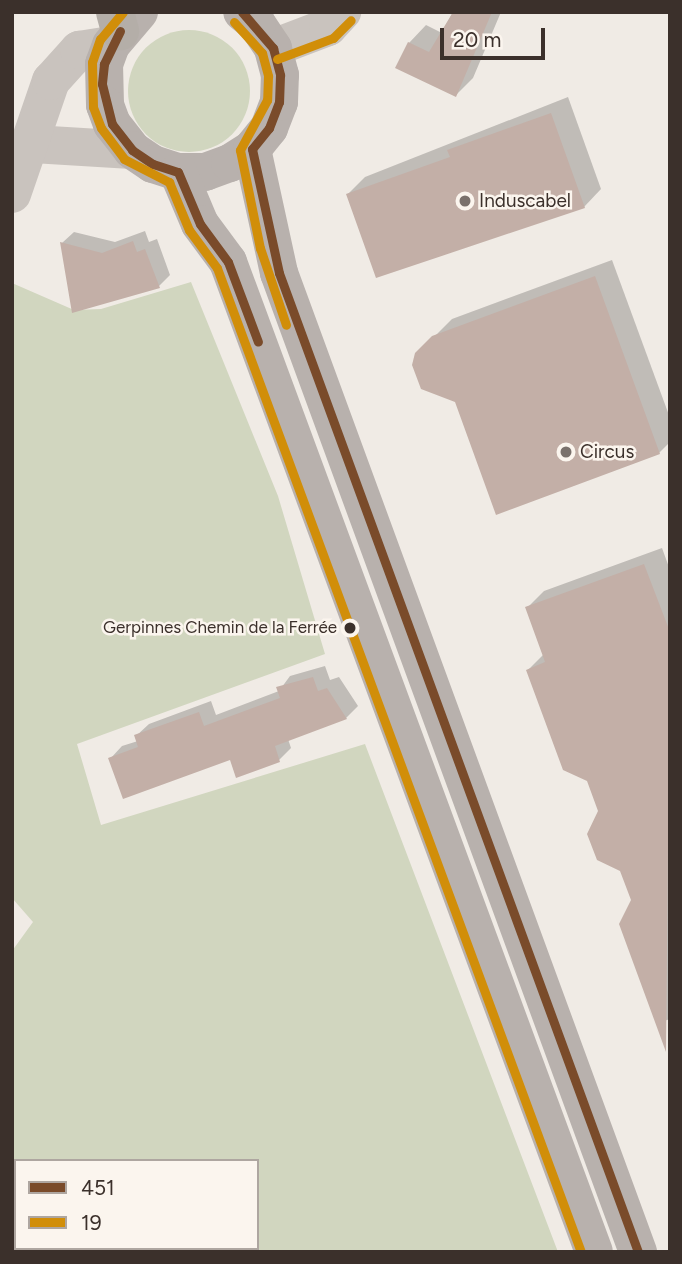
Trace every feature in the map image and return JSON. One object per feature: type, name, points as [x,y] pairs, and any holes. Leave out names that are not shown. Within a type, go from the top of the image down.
[{"type":"main road","points":[[121,25],[104,64],[105,105],[112,124],[132,150],[153,164],[178,172],[205,172],[252,149],[269,128],[278,102],[280,75],[273,48],[257,24],[242,12]]},
{"type":"main road","points":[[252,149],[279,273],[638,1252]]},
{"type":"main road","points":[[178,172],[200,224],[228,262],[594,1252]]},
{"type":"street","points":[[273,48],[328,27],[342,12]]},
{"type":"street","points":[[12,194],[33,144],[51,81],[79,50],[121,25]]},
{"type":"street","points":[[33,144],[132,150]]},
{"type":"green space","points":[[189,30],[212,35],[232,48],[245,68],[250,91],[245,114],[232,134],[212,147],[189,152],[166,147],[146,134],[133,114],[128,91],[133,68],[146,48],[166,35]]},
{"type":"green space","points":[[191,282],[278,496],[325,654],[77,744],[101,825],[365,744],[558,1252],[12,1252],[12,951],[33,922],[12,898],[12,283],[74,310],[101,309]]},
{"type":"building","points":[[453,12],[492,12],[456,97],[395,68],[408,42],[429,52]]},
{"type":"building","name":"Induscabel","points":[[551,113],[585,208],[376,278],[346,194],[450,157],[447,150]]},
{"type":"building","points":[[133,241],[137,252],[145,249],[160,288],[72,313],[60,242],[102,253]]},
{"type":"building","points":[[595,276],[660,454],[496,515],[455,402],[421,389],[412,365],[415,353],[432,336]]},
{"type":"building","points":[[644,564],[670,632],[666,1052],[619,924],[631,900],[620,871],[597,860],[587,834],[598,811],[587,781],[563,770],[526,670],[545,662],[525,607]]},
{"type":"building","points":[[313,677],[318,691],[327,688],[347,719],[275,746],[280,762],[236,778],[230,760],[123,799],[108,758],[138,747],[134,735],[199,712],[204,726],[280,698],[276,687]]},
{"type":"transit line","name":"19","points":[[123,12],[100,39],[92,62],[93,107],[101,128],[124,159],[169,182],[189,230],[217,268],[581,1252]]},
{"type":"transit line","name":"451","points":[[242,12],[273,48],[280,75],[279,102],[269,128],[252,149]]},
{"type":"transit line","name":"19","points":[[277,59],[333,38],[351,20]]},
{"type":"transit line","name":"19","points":[[234,22],[262,53],[268,76],[267,100],[240,150],[260,248],[286,325]]},
{"type":"transit line","name":"451","points":[[120,31],[104,64],[102,84],[112,124],[132,150],[153,164],[178,172]]},
{"type":"transit line","name":"451","points":[[252,149],[279,273],[638,1252]]},
{"type":"transit line","name":"451","points":[[178,172],[200,224],[228,262],[258,342]]},
{"type":"place","name":"Induscabel","points":[[465,201]]},
{"type":"place","name":"Circus","points":[[566,452]]},
{"type":"place","name":"Gerpinnes Chemin de la Ferrée","points":[[350,628]]}]
